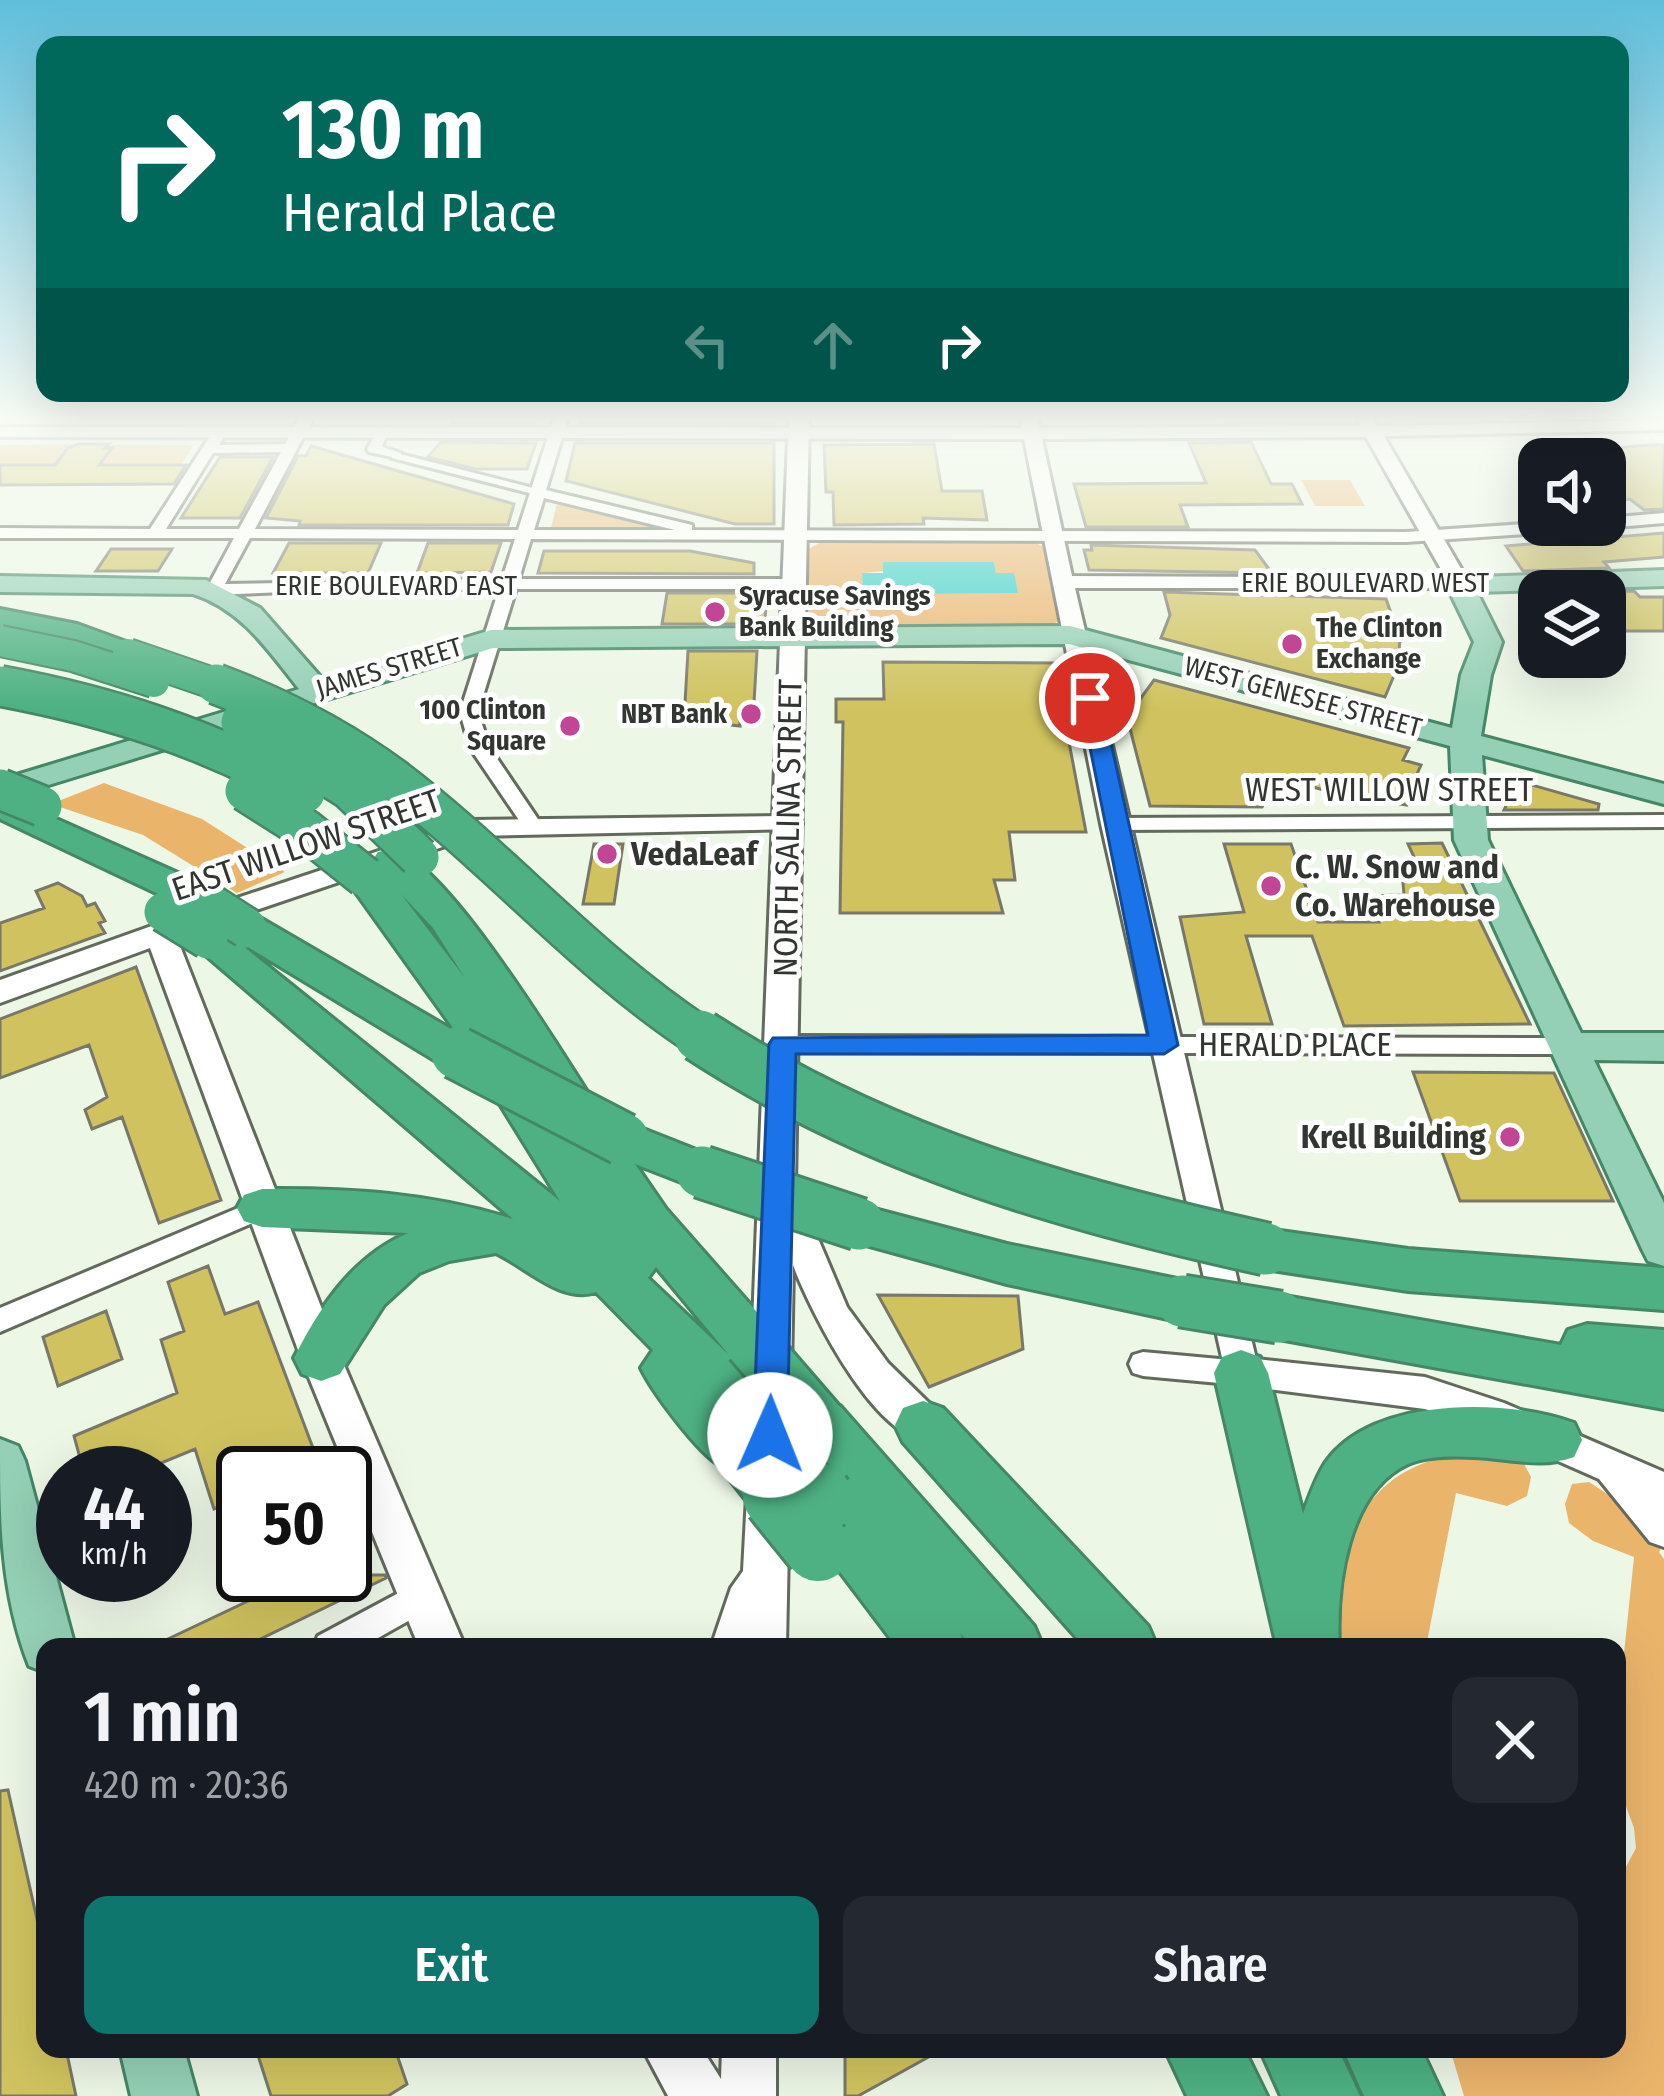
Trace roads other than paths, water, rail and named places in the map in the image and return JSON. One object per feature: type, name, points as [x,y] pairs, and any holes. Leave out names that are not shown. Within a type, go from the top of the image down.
[{"type":"highway","points":[[0,619],[64,631],[265,702],[326,734],[391,777],[613,974],[694,1034],[832,1112],[949,1162],[1073,1203],[1266,1249],[1408,1270],[1658,1275]]},
{"type":"highway","points":[[0,629],[128,654]]},
{"type":"highway","points":[[0,641],[123,670],[190,696],[263,734],[350,789],[451,987],[509,1087],[802,1523],[901,1638]]},
{"type":"highway","points":[[0,686],[143,720],[234,755],[319,801],[370,838],[448,919],[648,1223],[1004,1638]]},
{"type":"highway","points":[[0,706],[159,748],[242,789],[305,829],[392,865]]},
{"type":"highway","points":[[10,804],[107,876],[623,1139],[702,1172],[859,1224],[1007,1264],[1182,1301],[1664,1386]]},
{"type":"highway","points":[[196,922],[589,1252],[743,1429]]},
{"type":"highway","points":[[262,1208],[309,1207],[434,1220],[498,1230],[522,1240],[575,1273],[743,1429]]},
{"type":"highway","points":[[321,1358],[360,1293],[398,1259],[457,1239],[522,1240]]},
{"type":"highway","points":[[1280,1317],[1664,1352]]},
{"type":"highway","points":[[1241,1373],[1305,1638]]},
{"type":"highway","points":[[923,1425],[1118,1638]]},
{"type":"highway","points":[[1308,1638],[1318,1554],[1348,1478],[1368,1459],[1409,1438],[1433,1432],[1580,1451]]},
{"type":"highway","points":[[802,1523],[925,1638]]},
{"type":"highway","points":[[1207,2058],[1229,2096]]},
{"type":"highway","points":[[1302,2058],[1322,2096]]},
{"type":"highway","points":[[1385,2058],[1405,2096]]},
{"type":"highway","points":[[1407,2058],[1418,2096]]},
{"type":"main road","name":"NORTH SALINA STREET","points":[[766,1638],[802,1523],[776,1172],[795,513]]},
{"type":"main road","name":"ERIE BOULEVARD WEST","points":[[1460,584],[1664,578]]},
{"type":"main road","name":"ERIE BOULEVARD EAST","points":[[0,584],[214,590]]},
{"type":"main road","points":[[1460,584],[1488,642],[1476,675],[1465,740],[1472,840],[1566,1046],[1658,1275]]},
{"type":"main road","points":[[214,590],[241,603],[264,624],[316,691]]},
{"type":"main road","name":"WEST GENESEE STREET","points":[[792,635],[1078,637],[1664,794]]},
{"type":"main road","name":"JAMES STREET","points":[[10,804],[316,691],[491,639],[792,635]]},
{"type":"main road","points":[[196,922],[262,1208],[438,1638]]},
{"type":"main road","name":"EAST WILLOW STREET","points":[[0,992],[196,922]]},
{"type":"main road","name":"HERALD PLACE","points":[[1566,1046],[1664,1047]]},
{"type":"main road","points":[[776,1172],[830,1314],[874,1375],[923,1425]]},
{"type":"main road","points":[[0,1461],[46,1638]]},
{"type":"main road","points":[[738,1638],[802,1523]]},
{"type":"main road","points":[[154,2058],[164,2096]]},
{"type":"main road","points":[[676,2058],[700,2096]]},
{"type":"main road","points":[[748,2096],[749,2058]]},
{"type":"street","points":[[155,534],[168,513]]},
{"type":"street","points":[[214,590],[255,513]]},
{"type":"street","points":[[529,513],[469,723],[532,825]]},
{"type":"street","points":[[621,513],[723,538]]},
{"type":"street","points":[[1051,513],[1114,824],[1241,1373]]},
{"type":"street","points":[[1418,513],[1460,584]]},
{"type":"street","points":[[1626,521],[1664,518]]},
{"type":"street","points":[[0,533],[794,538],[1431,536],[1518,530]]},
{"type":"street","name":"ERIE BOULEVARD WEST","points":[[1066,582],[1460,584]]},
{"type":"street","name":"ERIE BOULEVARD EAST","points":[[214,590],[793,584]]},
{"type":"street","name":"WEST WILLOW STREET","points":[[1114,824],[1664,821]]},
{"type":"street","name":"EAST WILLOW STREET","points":[[196,922],[448,833],[532,825],[789,824]]},
{"type":"street","name":"HERALD PLACE","points":[[782,1044],[1566,1046]]},
{"type":"street","points":[[0,1320],[262,1208]]},
{"type":"street","points":[[1143,1364],[1425,1393],[1580,1451],[1664,1490]]},
{"type":"street","points":[[1580,1451],[1664,1529]]},
{"type":"street","points":[[346,1638],[421,1596]]},
{"type":"water","points":[[883,562],[994,562],[996,573],[1014,573],[1018,593],[863,594],[862,573],[883,573]]},
{"type":"place","name":"Syracuse Savings Bank Building","points":[[715,612]]},
{"type":"place","name":"The Clinton Exchange","points":[[1292,644]]},
{"type":"place","name":"NBT Bank","points":[[751,714]]},
{"type":"place","name":"100 Clinton Square","points":[[570,726]]},
{"type":"place","name":"VedaLeaf","points":[[607,854]]},
{"type":"place","name":"C. W. Snow and Co. Warehouse","points":[[1271,886]]},
{"type":"place","name":"Krell Building","points":[[1510,1137]]}]
